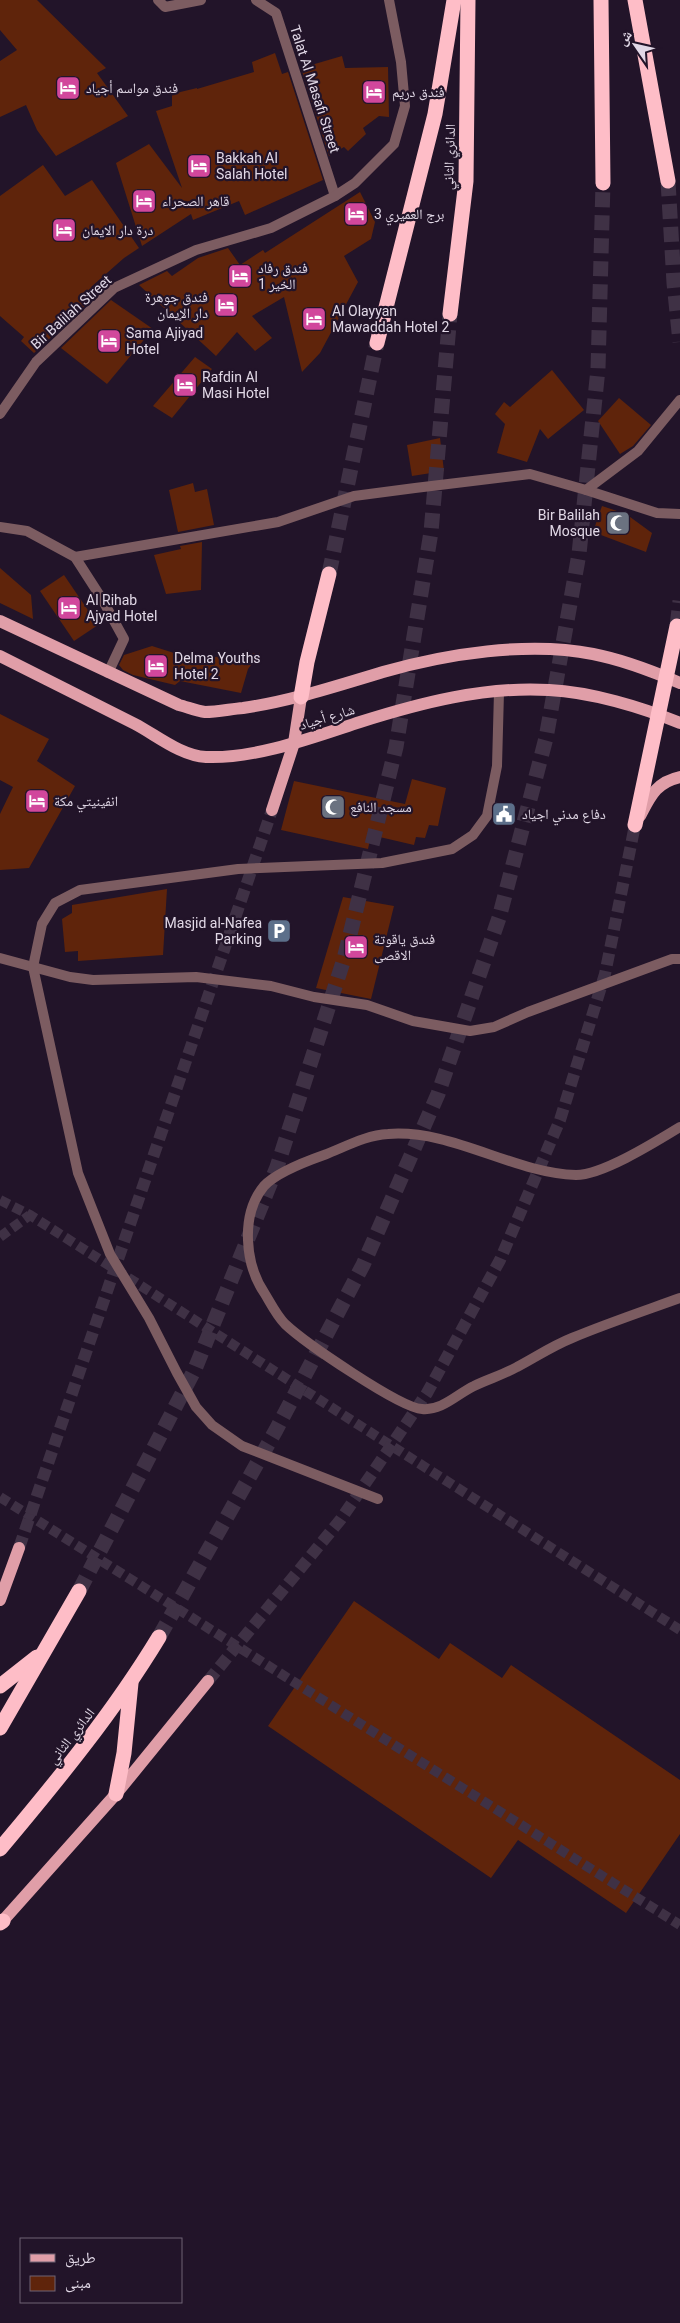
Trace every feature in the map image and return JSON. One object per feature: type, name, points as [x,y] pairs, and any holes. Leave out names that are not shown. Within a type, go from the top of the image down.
[{"type":"highway","points":[[377,343],[436,114],[454,0]]},
{"type":"highway","name":"الدائري الثاني","points":[[450,314],[466,181],[468,0]]},
{"type":"highway","points":[[601,0],[603,183]]},
{"type":"highway","points":[[635,0],[668,181]]},
{"type":"highway","points":[[301,697],[307,662],[329,574]]},
{"type":"highway","points":[[635,825],[677,626]]},
{"type":"highway","points":[[0,1728],[80,1591]]},
{"type":"highway","name":"الدائري الثاني","points":[[0,1850],[95,1732],[132,1682],[159,1637]]},
{"type":"highway","points":[[0,1686],[44,1651]]},
{"type":"highway","points":[[116,1794],[124,1753],[132,1682]]},
{"type":"main road","name":"شارع أجياد","points":[[0,621],[179,705],[204,712],[262,705],[301,697],[384,672],[485,652],[561,650],[593,654],[632,664],[680,682]]},
{"type":"main road","name":"شارع أجياد","points":[[0,656],[137,725],[170,745],[204,757],[236,756],[294,743],[413,705],[499,692],[550,690],[583,694],[659,714],[680,723]]},
{"type":"main road","points":[[272,810],[294,743],[301,697]]},
{"type":"main road","points":[[635,825],[654,790],[670,779],[680,777]]},
{"type":"main road","points":[[0,1600],[19,1548]]},
{"type":"main road","points":[[1,1923],[116,1794],[208,1681]]},
{"type":"street","points":[[158,0],[165,7],[201,0]]},
{"type":"street","name":"Talat Al Masafi Street","points":[[256,0],[276,13],[335,196]]},
{"type":"street","name":"Bir Balilah Street","points":[[0,414],[36,362],[114,288],[196,250],[271,228],[335,196],[355,183],[394,144],[405,106],[401,62],[389,0]]},
{"type":"street","points":[[586,490],[638,451],[680,400]]},
{"type":"street","points":[[75,557],[278,522],[354,496],[530,474],[657,513],[680,514]]},
{"type":"street","points":[[0,527],[27,531],[75,557],[102,599],[124,639],[108,673]]},
{"type":"street","points":[[378,1499],[242,1446],[212,1425],[196,1406],[149,1318],[110,1254],[78,1173],[33,967],[42,924],[55,903],[80,890],[238,869],[382,863],[452,849],[473,835],[487,816],[493,794],[497,766],[499,692]]},
{"type":"street","points":[[0,958],[70,977],[93,980],[196,977],[272,986],[314,997],[367,1005],[413,1020],[470,1031],[494,1027],[528,1012],[672,959],[680,959]]},
{"type":"street","points":[[680,1127],[650,1146],[612,1164],[579,1175],[532,1168],[459,1145],[415,1134],[387,1134],[362,1139],[310,1160],[265,1185],[252,1209],[249,1250],[249,1258],[256,1282],[283,1323],[308,1343],[364,1381],[421,1410],[438,1407],[472,1386],[516,1368],[564,1341],[680,1298]]},
{"type":"building","name":"فندق مواسم أجياد","points":[[0,0],[37,0],[106,68],[97,73],[128,116],[56,156],[37,130],[26,105],[0,117],[0,61],[17,50],[0,30]]},
{"type":"building","points":[[275,53],[282,74],[288,72],[323,180],[245,215],[239,201],[193,220],[191,214],[142,246],[116,163],[149,144],[182,188],[156,111],[172,106],[172,94],[197,89],[254,72],[252,62]]},
{"type":"building","points":[[342,56],[345,68],[388,67],[389,117],[379,116],[363,128],[366,134],[348,151],[344,147],[329,156],[301,68]]},
{"type":"building","points":[[43,165],[65,196],[92,180],[139,248],[124,258],[91,287],[99,293],[34,353],[21,341],[24,337],[0,316],[0,196]]},
{"type":"building","points":[[360,192],[375,222],[371,239],[344,256],[358,282],[320,353],[302,372],[284,297],[252,316],[272,338],[255,351],[237,332],[216,356],[139,285],[167,271],[172,276],[198,258],[228,248],[240,265],[263,250],[265,253]]},
{"type":"building","name":"Sama Ajiyad Hotel","points":[[111,300],[153,329],[107,384],[61,348]]},
{"type":"building","points":[[195,357],[212,369],[172,418],[153,406]]},
{"type":"building","points":[[552,370],[584,410],[548,439],[540,429],[527,462],[497,453],[505,424],[495,414],[504,402],[510,407]]},
{"type":"building","points":[[619,398],[651,425],[633,446],[620,454],[598,421]]},
{"type":"building","points":[[440,438],[444,471],[412,476],[407,445]]},
{"type":"building","points":[[193,483],[195,492],[207,489],[214,525],[178,532],[169,490]]},
{"type":"building","name":"Bir Balilah Mosque","points":[[602,506],[626,514],[652,533],[646,552],[593,532]]},
{"type":"building","points":[[202,542],[201,590],[166,594],[154,555],[181,549],[180,546]]},
{"type":"building","points":[[0,568],[31,595],[33,619],[0,603]]},
{"type":"building","name":"Al Rihab Ajyad Hotel","points":[[64,575],[98,625],[74,641],[40,591]]},
{"type":"building","points":[[152,646],[193,659],[260,653],[248,669],[241,693],[180,681],[175,685],[133,675],[123,670],[119,665],[124,655]]},
{"type":"building","name":"انفينيتي مكة","points":[[0,714],[49,739],[37,761],[75,786],[29,868],[0,870],[0,814],[13,787],[0,780]]},
{"type":"building","name":"مسجد النافع","points":[[412,779],[446,788],[438,826],[429,825],[425,838],[416,837],[414,845],[371,835],[368,849],[281,830],[294,781],[405,804]]},
{"type":"building","points":[[167,889],[163,955],[78,961],[78,951],[65,952],[62,919],[72,913],[72,905]]},
{"type":"building","name":"فندق ياقوتة الاقصى","points":[[343,897],[394,906],[371,999],[316,988]]},
{"type":"building","points":[[354,1601],[439,1659],[450,1643],[502,1678],[511,1665],[680,1780],[680,1834],[626,1913],[518,1840],[491,1878],[268,1726]]},
{"type":"tunnel","points":[[668,181],[674,283],[680,342]]},
{"type":"tunnel","points":[[159,1637],[276,1430],[363,1265],[438,1094],[499,918],[546,738],[579,554],[598,369],[603,183]]},
{"type":"tunnel","points":[[79,1591],[195,1369],[277,1167],[344,959],[396,747],[431,532],[450,314]]},
{"type":"tunnel","points":[[329,574],[377,343]]},
{"type":"tunnel","points":[[677,626],[680,601]]},
{"type":"tunnel","points":[[19,1548],[272,810]]},
{"type":"tunnel","points":[[208,1681],[341,1519],[427,1393],[500,1260],[560,1120],[605,974],[635,825]]},
{"type":"tunnel","points":[[0,1200],[30,1215],[680,1630]]},
{"type":"tunnel","points":[[0,1237],[30,1215]]},
{"type":"tunnel","points":[[0,1497],[680,1925]]},
{"type":"place","name":"فندق مواسم أجياد","points":[[68,88]]},
{"type":"place","name":"فندق دريم","points":[[374,92]]},
{"type":"place","name":"Bakkah Al Salah Hotel","points":[[199,166]]},
{"type":"place","name":"قاهر الصحراء","points":[[144,201]]},
{"type":"place","name":"برج العميري 3","points":[[356,214]]},
{"type":"place","name":"درة دار الايمان","points":[[64,230]]},
{"type":"place","name":"فندق رفاد الخير 1","points":[[240,276]]},
{"type":"place","name":"فندق جوهرة دار الإيمان","points":[[226,305]]},
{"type":"place","name":"Al Olayyan Mawaddah Hotel 2","points":[[314,319]]},
{"type":"place","name":"Sama Ajiyad Hotel","points":[[109,341]]},
{"type":"place","name":"Rafdin Al Masi Hotel","points":[[185,385]]},
{"type":"place","name":"Bir Balilah Mosque","points":[[618,523]]},
{"type":"place","name":"Al Rihab Ajyad Hotel","points":[[69,608]]},
{"type":"place","name":"Delma Youths Hotel 2","points":[[156,666]]},
{"type":"place","name":"انفينيتي مكة","points":[[37,801]]},
{"type":"place","name":"مسجد النافع","points":[[333,807]]},
{"type":"place","name":"دفاع مدني اجياد","points":[[504,814]]},
{"type":"place","name":"Masjid al-Nafea Parking","points":[[279,931]]},
{"type":"place","name":"فندق ياقوتة الاقصى","points":[[356,947]]}]
